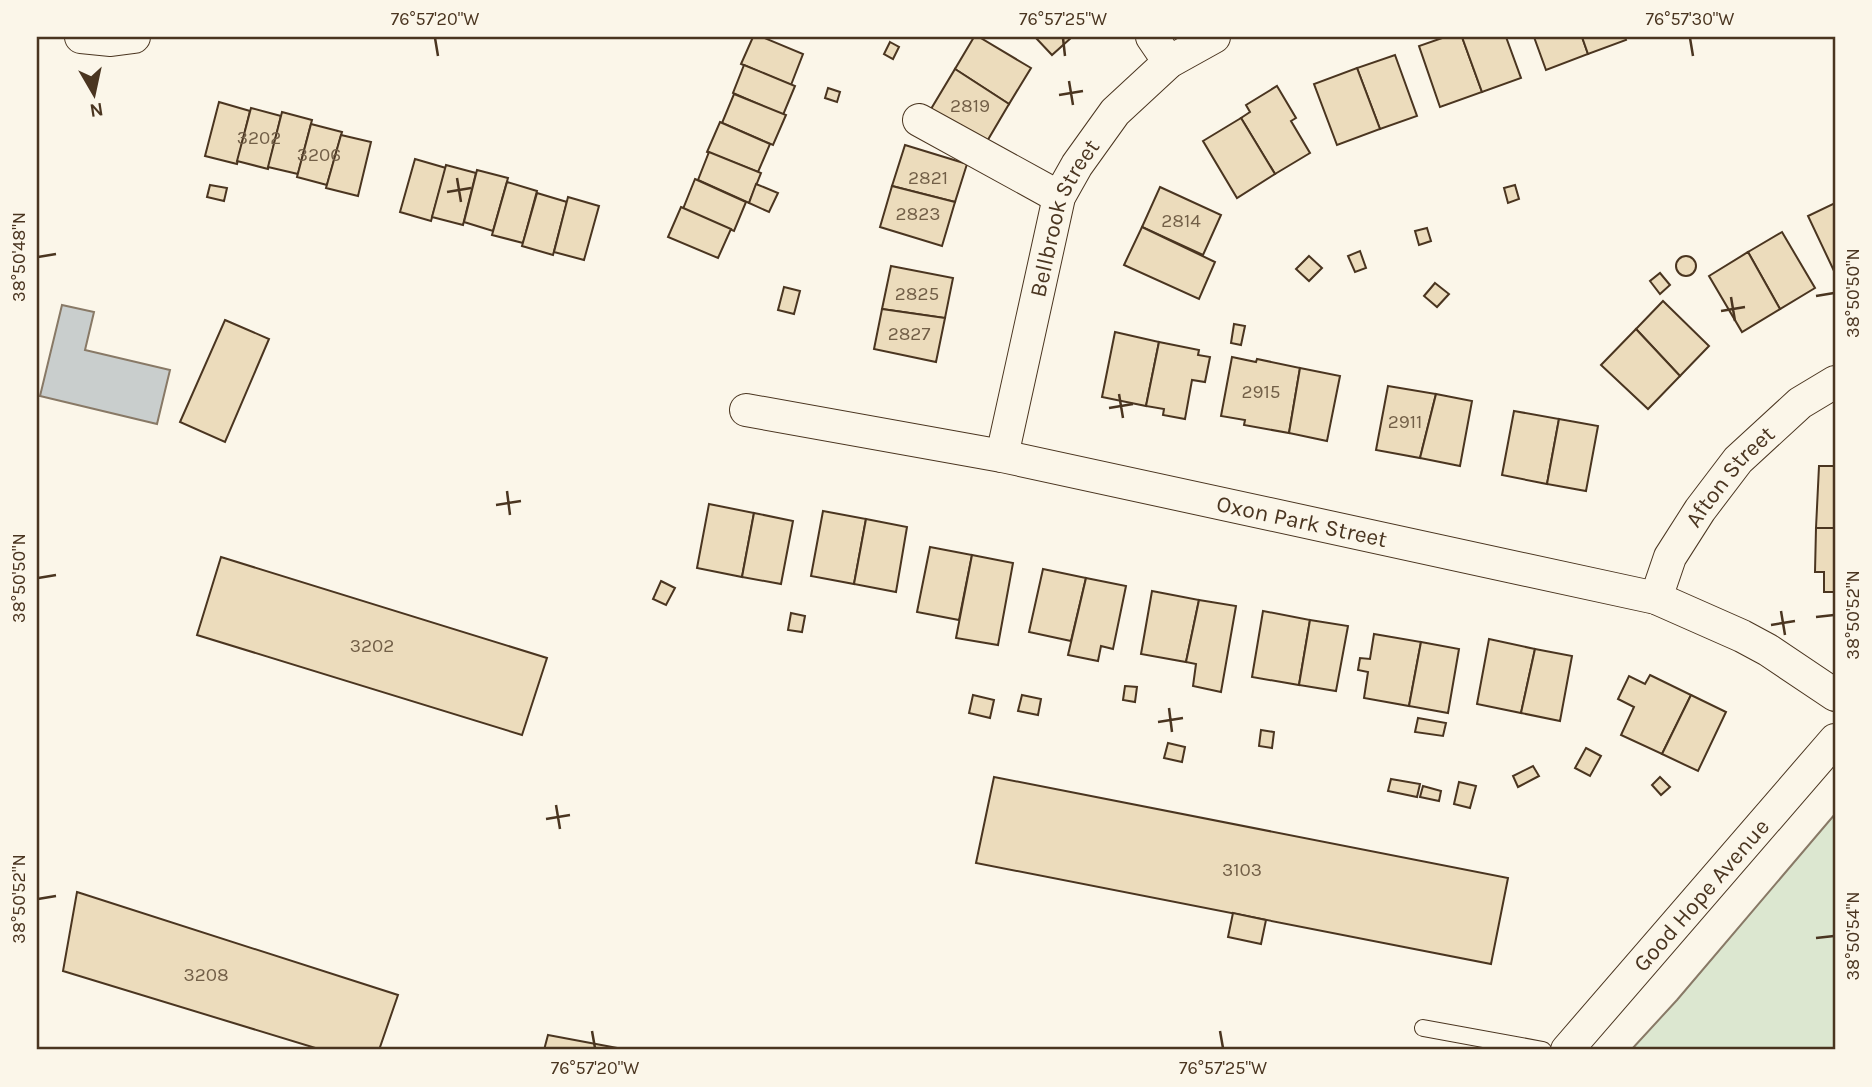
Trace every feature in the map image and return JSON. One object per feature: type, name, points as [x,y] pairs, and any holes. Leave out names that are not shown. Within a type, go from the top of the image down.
[{"type":"street","points":[[81,37],[111,40],[134,37]]},
{"type":"street","name":"Bellbrook Street","points":[[1002,456],[1059,197],[1077,165],[1161,49],[1214,37]]},
{"type":"street","points":[[919,120],[1059,197]]},
{"type":"street","name":"Afton Street","points":[[1656,598],[1670,557],[1700,510],[1738,460],[1800,403],[1835,382]]},
{"type":"street","name":"Oxon Park Street","points":[[746,410],[1002,456],[1656,598],[1751,640],[1835,695]]},
{"type":"street","name":"Good Hope Avenue","points":[[1567,1050],[1835,740]]},
{"type":"lane","points":[[1423,1028],[1543,1050]]},
{"type":"green space","points":[[1835,814],[1835,1050],[1631,1050],[1677,1000]]},
{"type":"shaded area","points":[[62,305],[94,312],[85,350],[170,370],[157,424],[40,396]]},
{"type":"building","points":[[753,37],[762,37],[803,54],[791,85],[741,64]]},
{"type":"building","points":[[974,37],[979,37],[1031,68],[1009,104],[955,69]]},
{"type":"building","points":[[1035,37],[1072,37],[1052,55]]},
{"type":"building","points":[[1445,37],[1462,37],[1482,92],[1440,107],[1419,46]]},
{"type":"building","points":[[1462,37],[1506,37],[1521,78],[1482,92]]},
{"type":"building","points":[[1534,37],[1582,37],[1588,54],[1546,70]]},
{"type":"building","points":[[1582,37],[1625,37],[1626,40],[1588,54]]},
{"type":"building","points":[[890,42],[899,47],[893,59],[884,54]]},
{"type":"building","points":[[1395,55],[1417,116],[1380,129],[1357,68]]},
{"type":"building","points":[[744,65],[795,86],[783,115],[733,93]]},
{"type":"building","points":[[1357,68],[1380,129],[1337,145],[1314,84]]},
{"type":"building","points":[[955,69],[1009,104],[986,143],[931,109]]},
{"type":"building","points":[[1277,86],[1296,118],[1291,121],[1310,153],[1275,174],[1241,118],[1250,112],[1246,105]]},
{"type":"building","points":[[828,88],[840,92],[837,102],[825,98]]},
{"type":"building","points":[[734,94],[786,115],[773,145],[722,123]]},
{"type":"building","points":[[219,102],[250,111],[237,164],[205,156]]},
{"type":"building","points":[[251,108],[281,116],[268,169],[237,161]]},
{"type":"building","points":[[282,112],[312,120],[298,174],[268,167]]},
{"type":"building","points":[[1241,118],[1275,174],[1237,198],[1203,141]]},
{"type":"building","points":[[720,122],[770,144],[758,172],[707,152]]},
{"type":"building","points":[[311,124],[342,132],[327,185],[297,177]]},
{"type":"building","points":[[341,135],[371,142],[358,196],[326,188]]},
{"type":"building","points":[[905,145],[967,164],[955,202],[892,186]]},
{"type":"building","points":[[709,152],[761,173],[749,203],[698,180]]},
{"type":"building","points":[[415,159],[446,168],[431,221],[400,212]]},
{"type":"building","points":[[446,165],[476,173],[463,225],[432,217]]},
{"type":"building","points":[[477,170],[508,178],[493,231],[464,222]]},
{"type":"building","points":[[695,179],[746,202],[734,231],[683,209]]},
{"type":"building","points":[[507,182],[537,191],[523,243],[492,235]]},
{"type":"building","points":[[756,184],[778,193],[769,212],[749,203]]},
{"type":"building","points":[[210,185],[227,188],[224,201],[207,197]]},
{"type":"building","points":[[1515,185],[1519,199],[1508,203],[1504,188]]},
{"type":"building","points":[[892,186],[955,202],[942,246],[880,227]]},
{"type":"building","points":[[1160,187],[1221,215],[1203,255],[1142,227]]},
{"type":"building","points":[[537,193],[567,202],[553,255],[522,246]]},
{"type":"building","points":[[568,197],[599,206],[584,260],[554,252]]},
{"type":"building","points":[[1835,203],[1835,273],[1808,216]]},
{"type":"building","points":[[681,207],[731,229],[718,258],[668,237]]},
{"type":"building","points":[[1142,227],[1215,262],[1199,299],[1124,265]]},
{"type":"building","points":[[1427,228],[1431,241],[1419,245],[1415,231]]},
{"type":"building","points":[[1782,232],[1815,288],[1780,309],[1748,252]]},
{"type":"building","points":[[1360,251],[1366,268],[1355,272],[1348,256]]},
{"type":"building","points":[[1748,252],[1780,309],[1742,332],[1709,276]]},
{"type":"building","points":[[1309,256],[1322,268],[1309,281],[1296,269]]},
{"type":"building","points":[[1686,256],[1693,259],[1696,266],[1693,273],[1686,276],[1679,273],[1676,266],[1679,259]]},
{"type":"building","points":[[891,266],[953,278],[945,318],[882,309]]},
{"type":"building","points":[[1660,273],[1670,285],[1660,294],[1650,281]]},
{"type":"building","points":[[1435,283],[1449,294],[1437,307],[1424,296]]},
{"type":"building","points":[[784,287],[800,291],[794,314],[778,310]]},
{"type":"building","points":[[1663,301],[1709,346],[1680,376],[1636,329]]},
{"type":"building","points":[[882,309],[945,318],[936,362],[874,349]]},
{"type":"building","points":[[225,320],[269,339],[225,442],[180,422]]},
{"type":"building","points":[[1234,324],[1245,326],[1241,345],[1231,343]]},
{"type":"building","points":[[1636,329],[1680,376],[1648,409],[1601,365]]},
{"type":"building","points":[[1115,332],[1159,342],[1146,406],[1102,397]]},
{"type":"building","points":[[1159,342],[1199,350],[1198,355],[1210,357],[1205,382],[1192,380],[1185,419],[1163,415],[1164,409],[1146,406]]},
{"type":"building","points":[[1232,357],[1300,368],[1289,433],[1244,425],[1245,420],[1221,416]]},
{"type":"building","points":[[1300,368],[1340,376],[1327,441],[1289,433]]},
{"type":"building","points":[[1388,386],[1436,394],[1420,458],[1376,450]]},
{"type":"building","points":[[1436,394],[1472,401],[1460,466],[1420,458]]},
{"type":"building","points":[[1514,411],[1559,419],[1547,484],[1502,475]]},
{"type":"building","points":[[1559,419],[1598,426],[1586,491],[1547,484]]},
{"type":"building","points":[[1819,466],[1835,466],[1835,528],[1816,528]]},
{"type":"building","points":[[709,504],[754,513],[742,577],[697,568]]},
{"type":"building","points":[[823,511],[866,519],[854,584],[811,576]]},
{"type":"building","points":[[754,513],[793,521],[781,584],[742,577]]},
{"type":"building","points":[[866,519],[907,527],[896,592],[854,584]]},
{"type":"building","points":[[1816,528],[1835,528],[1835,592],[1824,592],[1824,572],[1815,572]]},
{"type":"building","points":[[930,547],[972,555],[959,620],[917,612]]},
{"type":"building","points":[[972,555],[1013,563],[998,645],[956,638]]},
{"type":"building","points":[[221,557],[547,658],[522,735],[197,635]]},
{"type":"building","points":[[1043,569],[1086,578],[1071,641],[1029,632]]},
{"type":"building","points":[[1086,578],[1126,586],[1113,649],[1101,646],[1098,661],[1068,655]]},
{"type":"building","points":[[661,581],[675,588],[666,605],[653,599]]},
{"type":"building","points":[[1152,591],[1199,600],[1186,662],[1141,654]]},
{"type":"building","points":[[1199,600],[1236,606],[1221,692],[1193,686],[1196,664],[1186,662]]},
{"type":"building","points":[[1263,611],[1310,620],[1299,685],[1252,677]]},
{"type":"building","points":[[791,613],[805,616],[802,632],[788,630]]},
{"type":"building","points":[[1310,620],[1348,626],[1336,691],[1299,685]]},
{"type":"building","points":[[1374,634],[1421,642],[1409,706],[1364,698],[1368,672],[1358,670],[1360,658],[1370,659]]},
{"type":"building","points":[[1489,639],[1535,649],[1521,713],[1477,704]]},
{"type":"building","points":[[1421,642],[1459,649],[1448,713],[1409,706]]},
{"type":"building","points":[[1535,649],[1572,656],[1560,721],[1521,713]]},
{"type":"building","points":[[1650,675],[1691,695],[1662,754],[1621,735],[1634,707],[1618,699],[1629,676],[1645,684]]},
{"type":"building","points":[[1125,686],[1137,687],[1135,702],[1123,700]]},
{"type":"building","points":[[973,695],[994,700],[990,718],[969,713]]},
{"type":"building","points":[[1022,695],[1041,699],[1038,715],[1018,711]]},
{"type":"building","points":[[1691,695],[1726,712],[1698,771],[1662,754]]},
{"type":"building","points":[[1418,718],[1446,723],[1443,736],[1415,732]]},
{"type":"building","points":[[1261,730],[1274,732],[1272,748],[1259,746]]},
{"type":"building","points":[[1168,743],[1185,747],[1182,762],[1164,758]]},
{"type":"building","points":[[1586,748],[1601,756],[1590,776],[1575,768]]},
{"type":"building","points":[[1533,766],[1539,776],[1518,787],[1513,776]]},
{"type":"building","points":[[994,777],[1508,878],[1491,964],[976,863]]},
{"type":"building","points":[[1660,777],[1670,787],[1661,795],[1652,785]]},
{"type":"building","points":[[1391,779],[1420,784],[1417,797],[1388,791]]},
{"type":"building","points":[[1459,782],[1476,786],[1470,808],[1454,804]]},
{"type":"building","points":[[1423,786],[1441,791],[1439,801],[1420,797]]},
{"type":"building","points":[[77,892],[398,995],[379,1050],[322,1050],[63,971]]},
{"type":"building","points":[[1233,913],[1266,920],[1261,944],[1228,937]]},
{"type":"building","points":[[548,1035],[628,1050],[544,1050]]}]
